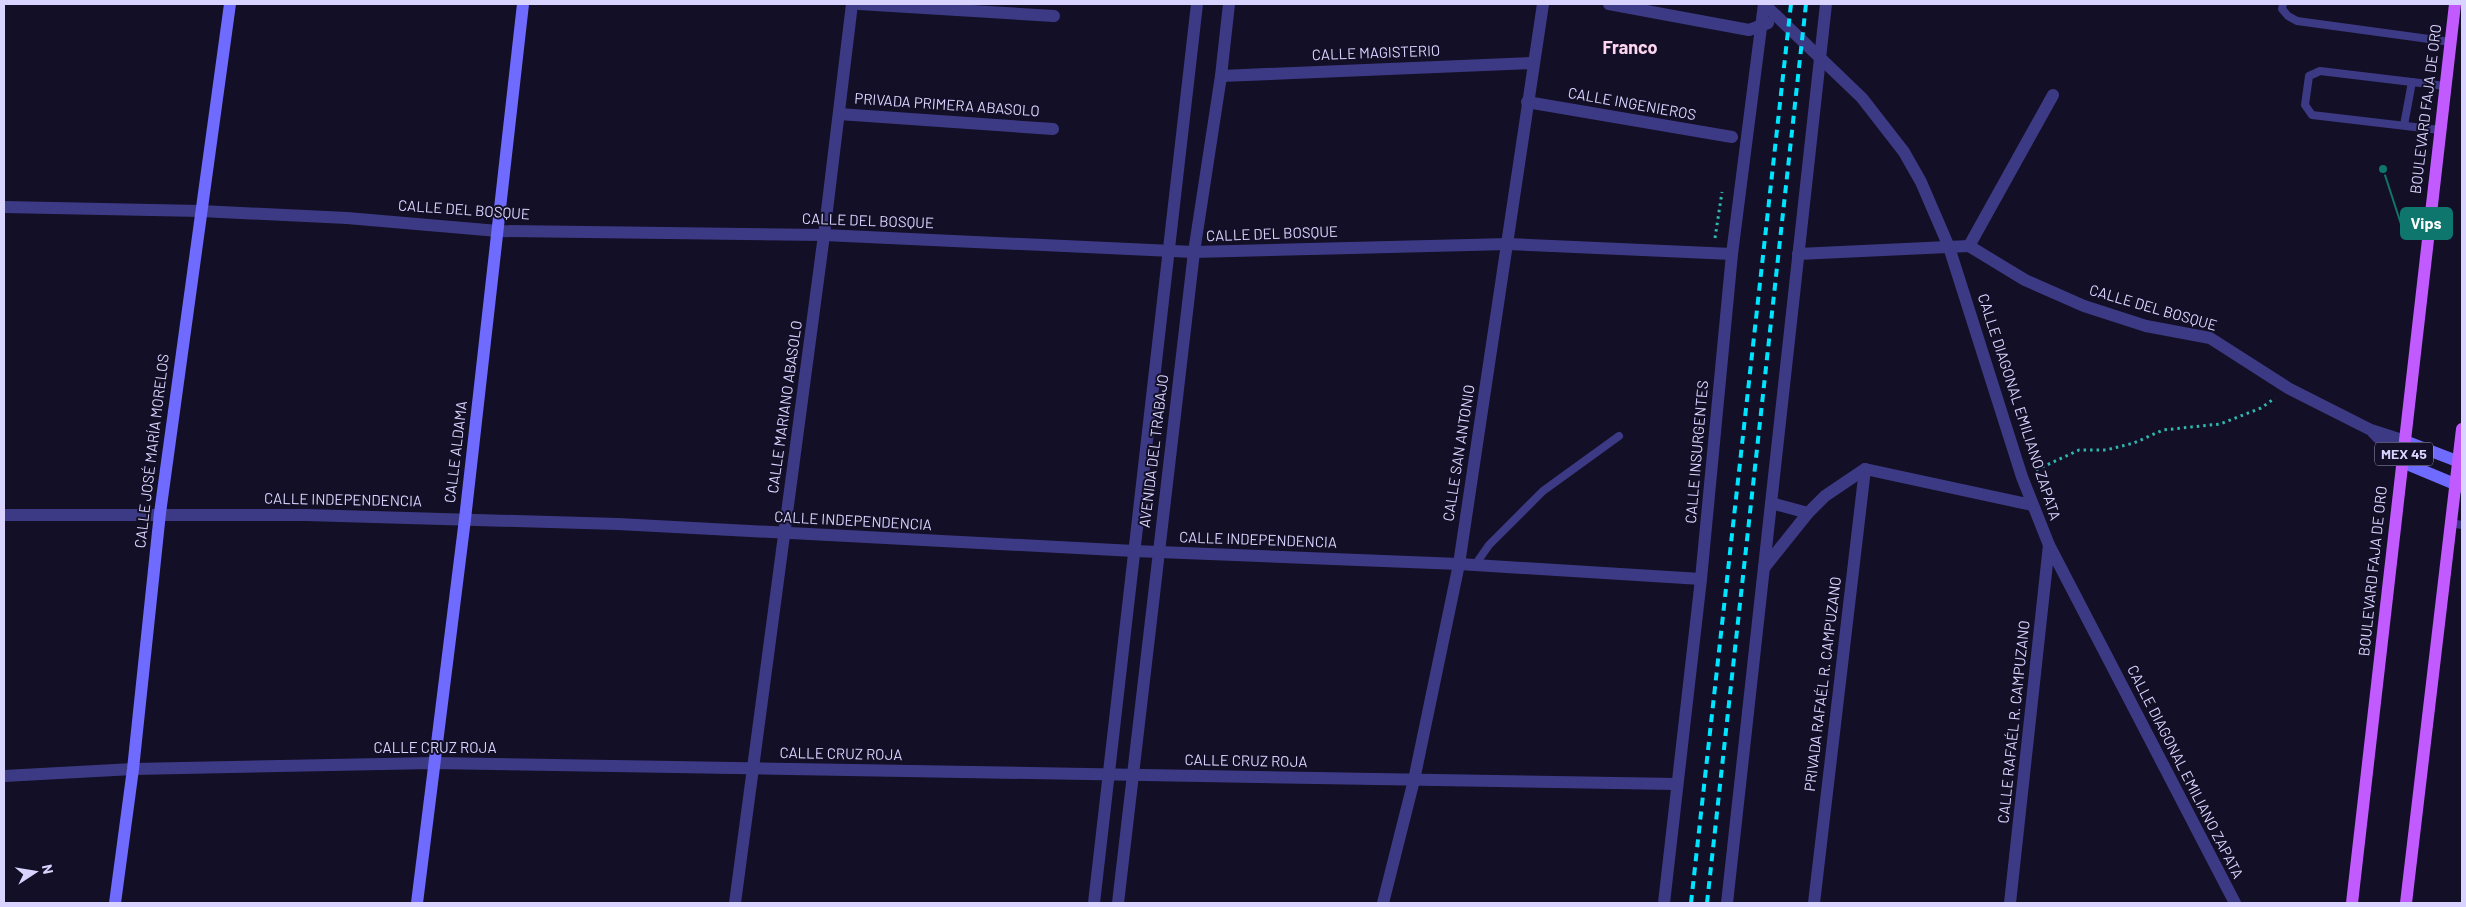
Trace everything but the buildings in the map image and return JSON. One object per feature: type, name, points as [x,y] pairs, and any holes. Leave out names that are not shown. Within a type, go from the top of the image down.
[{"type":"main road","name":"BOULEVARD FAJA DE ORO","points":[[2352,903],[2455,4]]},
{"type":"main road","points":[[2406,903],[2457,524],[2462,429]]},
{"type":"street","name":"CALLE JOSÉ MARÍA MORELOS","points":[[115,903],[133,769],[160,514],[230,4]]},
{"type":"street","name":"CALLE ALDAMA","points":[[417,903],[465,519],[523,4]]},
{"type":"street","name":"CALLE MARIANO ABASOLO","points":[[735,903],[824,235],[852,4]]},
{"type":"street","points":[[859,4],[1054,16]]},
{"type":"street","name":"AVENIDA DEL TRABAJO","points":[[1094,903],[1197,4]]},
{"type":"street","name":"AVENIDA DEL TRABAJO","points":[[1118,903],[1194,252],[1221,76],[1229,4]]},
{"type":"street","name":"CALLE SAN ANTONIO","points":[[1383,903],[1414,780],[1459,564],[1543,4]]},
{"type":"street","points":[[1609,4],[1749,30],[1779,19]]},
{"type":"street","name":"CALLE DIAGONAL EMILIANO ZAPATA","points":[[1764,4],[1862,98],[1904,152],[1936,213],[1949,247],[2022,477],[2049,545],[2234,903]]},
{"type":"street","name":"CALLE INSURGENTES","points":[[1664,903],[1701,579],[1732,254],[1764,4]]},
{"type":"street","points":[[1727,903],[1826,4]]},
{"type":"street","name":"CALLE MAGISTERIO","points":[[1221,76],[1533,63]]},
{"type":"street","points":[[1798,254],[1969,246],[2053,95]]},
{"type":"street","name":"CALLE INGENIEROS","points":[[1527,102],[1732,137]]},
{"type":"street","name":"PRIVADA PRIMERA ABASOLO","points":[[839,114],[1053,130]]},
{"type":"street","name":"CALLE DEL BOSQUE","points":[[4,206],[201,211],[346,218],[498,231],[824,235],[1194,252],[1508,244],[1732,254]]},
{"type":"street","name":"CALLE DEL BOSQUE","points":[[1969,246],[2025,280],[2084,306],[2146,326],[2210,338],[2288,388],[2371,430],[2405,441]]},
{"type":"street","name":"CALLE DEL BOSQUE","points":[[2371,430],[2402,462]]},
{"type":"street","points":[[2405,441],[2460,462]]},
{"type":"street","points":[[2402,462],[2459,486]]},
{"type":"street","points":[[1764,568],[1808,513],[1826,496],[1865,469],[2032,504]]},
{"type":"street","name":"PRIVADA RAFAÉL R. CAMPUZANO","points":[[1814,903],[1865,469]]},
{"type":"street","points":[[1771,504],[1808,513]]},
{"type":"street","name":"CALLE INDEPENDENCIA","points":[[4,515],[160,514],[465,519],[618,524],[1134,551],[1459,564],[1701,579]]},
{"type":"street","name":"CALLE RAFAÉL R. CAMPUZANO","points":[[2010,903],[2049,545]]},
{"type":"street","name":"CALLE CRUZ ROJA","points":[[4,776],[133,769],[434,763],[1677,784]]},
{"type":"lane","points":[[2283,4],[2282,9],[2288,16],[2297,21],[2451,42]]},
{"type":"lane","points":[[2440,130],[2312,115],[2305,104],[2309,76],[2320,71],[2445,86]]},
{"type":"lane","points":[[2404,125],[2412,82]]},
{"type":"lane","points":[[1475,565],[1489,545],[1543,491],[1619,436]]},
{"type":"path","points":[[2022,477],[2079,450],[2106,450],[2134,443],[2164,430],[2220,424],[2261,408],[2288,388]]},
{"type":"railway","points":[[1691,903],[1791,4]]},
{"type":"railway","points":[[1707,903],[1806,4]]},
{"type":"place","name":"Vips","points":[[2383,169]]},
{"type":"district","name":"Franco","points":[[1630,48]]}]
